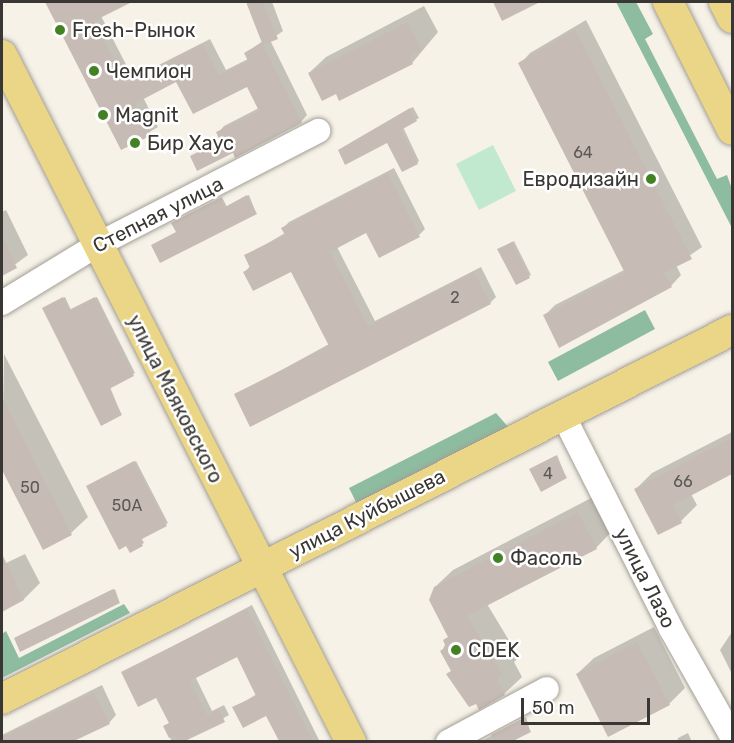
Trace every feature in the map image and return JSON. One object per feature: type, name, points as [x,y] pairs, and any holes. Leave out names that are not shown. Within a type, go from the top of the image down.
[{"type":"main road","points":[[668,2],[732,130]]},
{"type":"main road","points":[[724,2],[732,18]]},
{"type":"main road","name":"улица Маяковского","points":[[2,55],[351,741]]},
{"type":"main road","name":"улица Куйбышева","points":[[2,699],[732,330]]},
{"type":"street","name":"Степная улица","points":[[2,303],[97,245],[318,131]]},
{"type":"street","name":"улица Лазо","points":[[563,415],[671,629],[732,737]]},
{"type":"street","points":[[448,741],[547,689]]},
{"type":"green space","points":[[616,2],[636,2],[653,34],[645,39],[717,179],[727,175],[732,189],[732,228]]},
{"type":"green space","points":[[493,145],[516,191],[479,210],[456,164]]},
{"type":"green space","points":[[645,310],[655,329],[558,381],[548,362]]},
{"type":"green space","points":[[496,413],[510,429],[358,506],[349,488]]},
{"type":"green space","points":[[124,604],[130,613],[2,678],[2,634],[6,631],[19,658]]},
{"type":"building","points":[[45,2],[132,2],[94,21],[126,84],[203,44],[219,75],[248,61],[244,53],[262,43],[246,2],[263,2],[278,39],[263,45],[302,123],[235,158],[233,153],[197,171],[190,156],[220,141],[216,132],[259,111],[247,87],[193,114],[176,82],[136,103],[152,135],[121,150]]},
{"type":"building","points":[[493,2],[540,2],[502,21]]},
{"type":"building","points":[[408,22],[422,50],[410,56],[413,64],[339,101],[336,94],[322,101],[308,73]]},
{"type":"building","points":[[575,29],[692,259],[664,273],[672,287],[559,348],[543,315],[625,273],[518,63]]},
{"type":"building","points":[[410,108],[417,121],[401,130],[418,164],[402,172],[387,143],[345,165],[338,150]]},
{"type":"building","points":[[388,173],[420,237],[379,258],[366,233],[330,252],[368,326],[474,272],[491,304],[250,427],[234,394],[329,346],[291,272],[253,291],[243,272],[250,268],[244,255],[285,235],[281,228]]},
{"type":"building","points":[[247,195],[257,214],[160,263],[151,245],[176,232],[171,223],[220,198],[225,207]]},
{"type":"building","points":[[2,236],[17,268],[2,276]]},
{"type":"building","points":[[512,242],[530,278],[516,285],[497,249]]},
{"type":"building","points":[[63,297],[69,310],[95,297],[134,376],[109,389],[122,415],[101,426],[42,308]]},
{"type":"building","points":[[2,397],[72,535],[43,550],[2,470]]},
{"type":"building","points":[[732,438],[732,474],[673,505],[682,523],[658,535],[634,489]]},
{"type":"building","points":[[555,456],[567,478],[541,492],[529,469]]},
{"type":"building","points":[[134,461],[167,526],[140,540],[143,546],[130,553],[126,546],[119,550],[86,486]]},
{"type":"building","points":[[578,512],[597,549],[467,616],[503,675],[497,679],[505,695],[479,710],[476,704],[469,707],[446,674],[451,671],[440,651],[446,647],[443,640],[448,637],[429,600],[434,587]]},
{"type":"building","points":[[2,554],[24,600],[2,612]]},
{"type":"building","points":[[113,589],[120,603],[20,652],[14,638]]},
{"type":"building","points":[[247,609],[313,741],[279,741],[266,716],[243,728],[232,707],[256,696],[237,657],[190,681],[207,715],[219,709],[225,722],[185,741],[178,741],[174,735],[169,738],[163,726],[169,723],[156,698],[138,707],[121,672]]},
{"type":"building","points":[[637,642],[670,705],[608,737],[576,674]]},
{"type":"building","points":[[94,692],[110,724],[74,741],[2,741],[2,737]]},
{"type":"building","points":[[524,718],[531,732],[513,741],[495,741],[491,735]]},
{"type":"place","name":"Fresh-Рынок","points":[[60,30]]},
{"type":"place","name":"Чемпион","points":[[94,71]]},
{"type":"place","name":"Magnit","points":[[103,115]]},
{"type":"place","name":"Бир Хаус","points":[[135,143]]},
{"type":"place","name":"Евродизайн","points":[[651,179]]},
{"type":"place","name":"Фасоль","points":[[498,558]]},
{"type":"place","name":"CDEK","points":[[456,650]]}]
